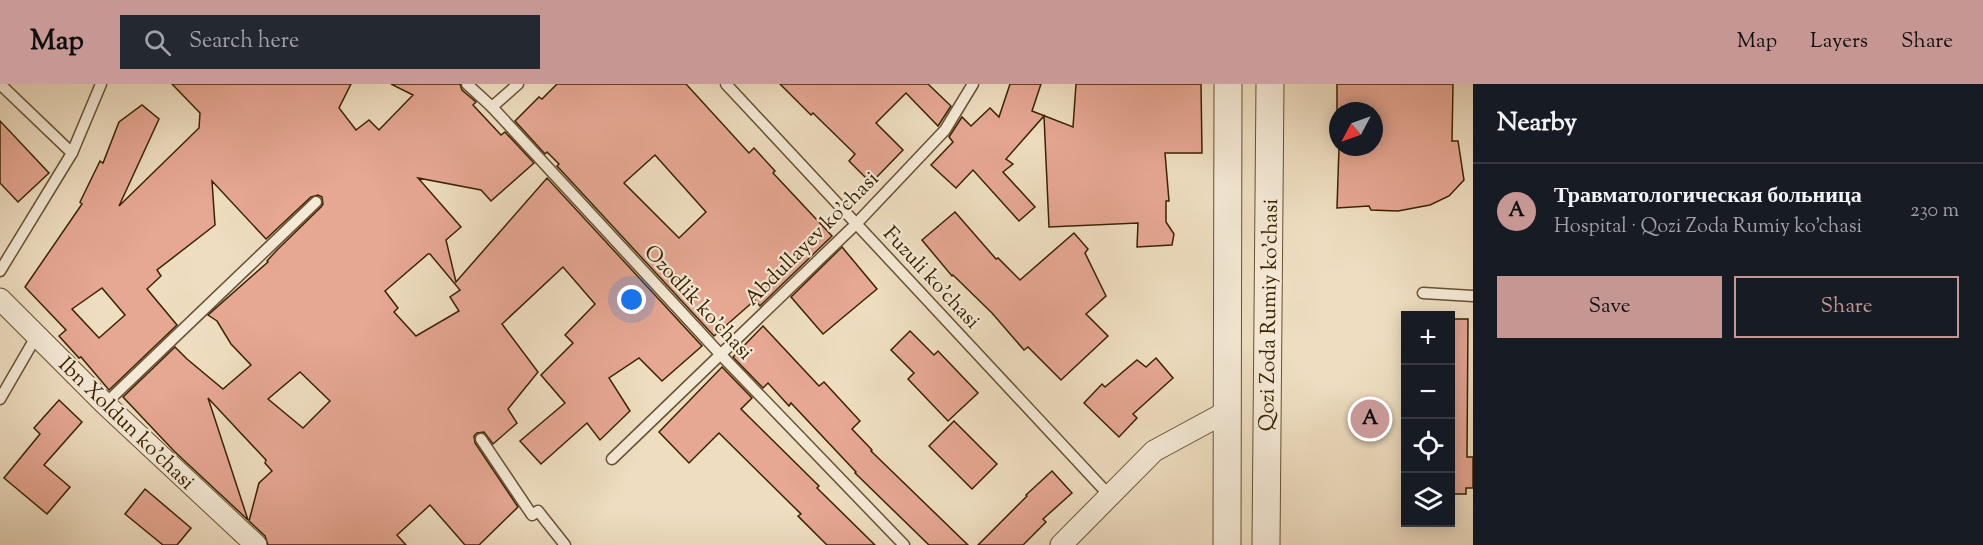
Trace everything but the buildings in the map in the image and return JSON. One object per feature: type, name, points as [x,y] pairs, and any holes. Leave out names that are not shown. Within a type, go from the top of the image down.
[{"type":"street","name":"Qozi Zoda Rumiy ko'chasi","points":[[1227,545],[1228,84]]},
{"type":"street","name":"Qozi Zoda Rumiy ko'chasi","points":[[1266,545],[1270,84]]},
{"type":"street","name":"Ibn Xoldun ko'chasi","points":[[0,299],[105,404],[256,545]]},
{"type":"street","points":[[1060,545],[1154,451],[1228,411]]},
{"type":"lane","points":[[0,84],[72,153]]},
{"type":"lane","points":[[0,271],[72,153],[101,84]]},
{"type":"lane","name":"Ozodlik ko'chasi","points":[[468,84],[492,107],[721,355],[904,545]]},
{"type":"lane","points":[[492,107],[518,84]]},
{"type":"lane","name":"Fuzuli ko'chasi","points":[[726,84],[1109,495]]},
{"type":"lane","name":"Abdullayev ko'chasi","points":[[612,459],[856,224],[945,130],[973,84]]},
{"type":"lane","points":[[105,404],[316,202]]},
{"type":"lane","points":[[1423,293],[1473,296]]},
{"type":"lane","points":[[0,399],[38,335]]},
{"type":"lane","points":[[481,439],[532,515],[538,511],[565,545]]},
{"type":"place","name":"Травматологическая больница","points":[[1370,419]]}]
